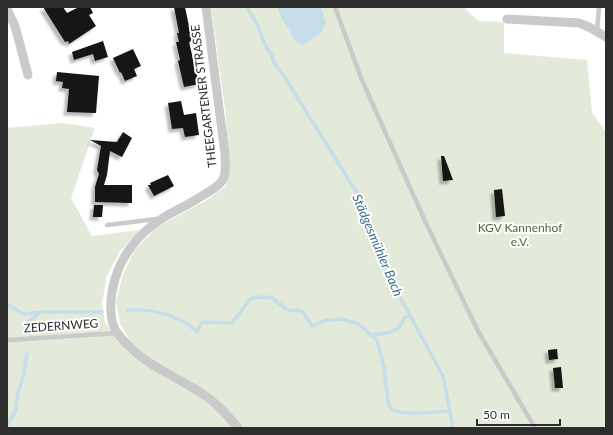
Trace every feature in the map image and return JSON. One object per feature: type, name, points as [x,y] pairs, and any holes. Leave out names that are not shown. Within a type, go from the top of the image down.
[{"type":"street","name":"THEEGARTENER STRASSE","points":[[206,7],[225,154],[226,164],[224,176],[216,187],[189,204],[162,218],[137,240],[127,253],[117,274],[112,290],[111,307],[117,333],[130,347],[152,365],[211,399],[238,428]]},
{"type":"street","points":[[7,9],[16,26],[28,75]]},
{"type":"street","points":[[507,19],[579,24],[589,26],[606,37]]},
{"type":"lane","points":[[335,7],[361,78],[419,208],[478,330],[535,428]]},
{"type":"lane","points":[[597,31],[599,7]]},
{"type":"lane","points":[[107,225],[162,218]]},
{"type":"lane","name":"ZEDERNWEG","points":[[7,339],[117,333]]},
{"type":"green space","name":"KGV Kannenhof e.V.","points":[[211,7],[464,7],[478,21],[504,22],[504,53],[587,60],[592,113],[606,132],[606,428],[244,428],[221,405],[234,428],[7,428],[7,128],[63,123],[95,128],[71,198],[92,236],[140,230],[120,251],[107,276],[102,303],[105,322],[119,343],[132,343],[120,324],[116,302],[122,277],[134,251],[157,227],[207,200],[226,186],[228,173],[226,116]]},
{"type":"water","points":[[278,7],[321,7],[326,23],[321,33],[303,45],[296,42],[280,15]]},
{"type":"building","points":[[43,7],[63,7],[67,13],[79,7],[90,7],[93,13],[89,15],[96,26],[69,44],[68,41],[65,42]]},
{"type":"building","points":[[174,7],[185,7],[190,31],[192,30],[195,41],[189,42],[199,84],[184,87],[178,61],[180,60],[176,42],[179,42],[177,33],[179,33]]},
{"type":"building","points":[[103,41],[108,57],[95,61],[93,54],[74,60],[72,52]]},
{"type":"building","points":[[133,49],[141,66],[134,69],[137,76],[125,81],[113,58]]},
{"type":"building","points":[[57,72],[99,76],[96,113],[67,112],[69,89],[62,88],[63,82],[56,81]]},
{"type":"building","points":[[181,101],[184,115],[196,113],[199,135],[185,137],[183,128],[172,129],[168,103]]},
{"type":"building","points":[[123,132],[132,138],[122,157],[110,151],[107,175],[104,185],[132,185],[132,203],[95,202],[95,187],[99,174],[97,170],[101,146],[90,140],[117,142]]},
{"type":"building","points":[[441,156],[444,156],[453,180],[443,181]]},
{"type":"building","points":[[168,175],[174,186],[154,196],[148,185],[151,185],[150,183]]},
{"type":"building","points":[[502,189],[505,216],[496,217],[494,190]]},
{"type":"building","points":[[94,205],[103,205],[102,217],[93,217]]},
{"type":"building","points":[[557,349],[558,359],[549,360],[548,350]]},
{"type":"building","points":[[561,367],[563,388],[555,388],[553,368]]},
{"type":"waterway","name":"Städgesmühler Bach","points":[[248,7],[274,63],[282,73],[357,193],[367,213],[381,258],[389,277],[443,376],[453,428]]},
{"type":"waterway","points":[[127,310],[146,310],[164,314],[182,321],[197,332],[202,322],[232,323],[251,298],[265,297],[272,298],[291,311],[297,310],[303,312],[312,326],[324,321],[342,319],[358,324],[377,340],[384,367],[388,402],[391,409],[411,413],[450,411]]},
{"type":"waterway","points":[[7,304],[24,314],[42,312],[102,312]]},
{"type":"waterway","points":[[28,322],[40,313]]},
{"type":"waterway","points":[[370,335],[394,331],[401,325],[405,317],[410,316]]},
{"type":"waterway","points":[[7,425],[15,412],[27,354]]}]
